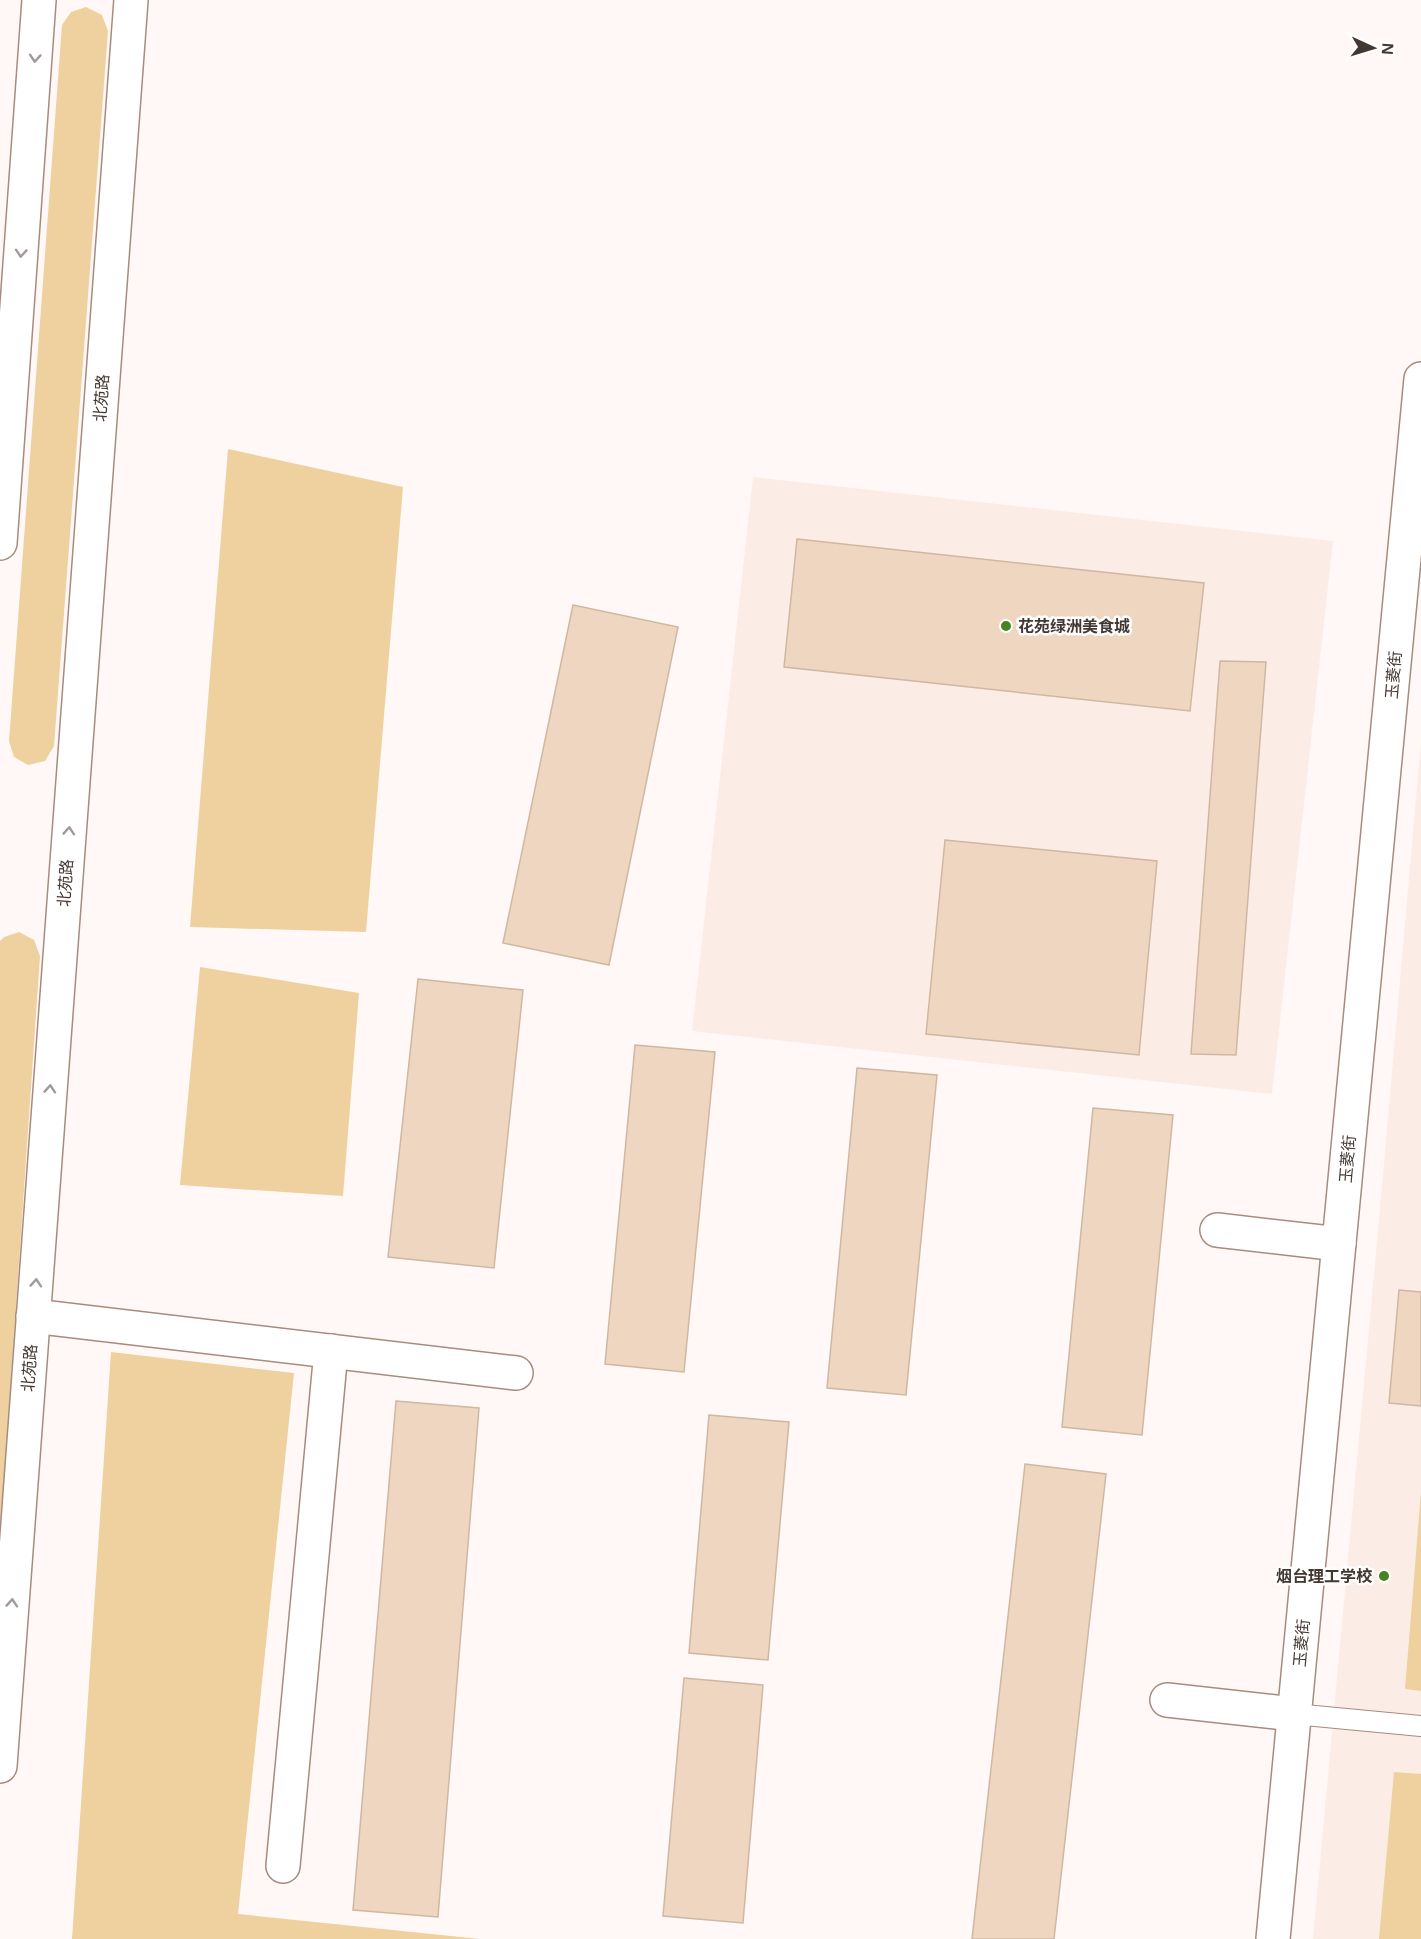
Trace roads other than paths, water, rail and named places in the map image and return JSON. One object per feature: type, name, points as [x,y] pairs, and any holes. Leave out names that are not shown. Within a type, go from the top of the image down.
[{"type":"street","points":[[0,543],[39,0]]},
{"type":"street","name":"北苑路","points":[[0,1766],[131,0]]},
{"type":"street","name":"玉菱街","points":[[1273,1939],[1421,379]]},
{"type":"street","points":[[1217,1230],[1339,1244]]},
{"type":"street","points":[[33,1316],[516,1372]]},
{"type":"street","points":[[284,1866],[331,1351]]},
{"type":"street","points":[[1167,1701],[1294,1714]]},
{"type":"lane","points":[[1294,1714],[1421,1726]]},
{"type":"place","name":"花苑绿洲美食城","points":[[1006,626]]},
{"type":"place","name":"烟台理工学校","points":[[1384,1576]]}]
